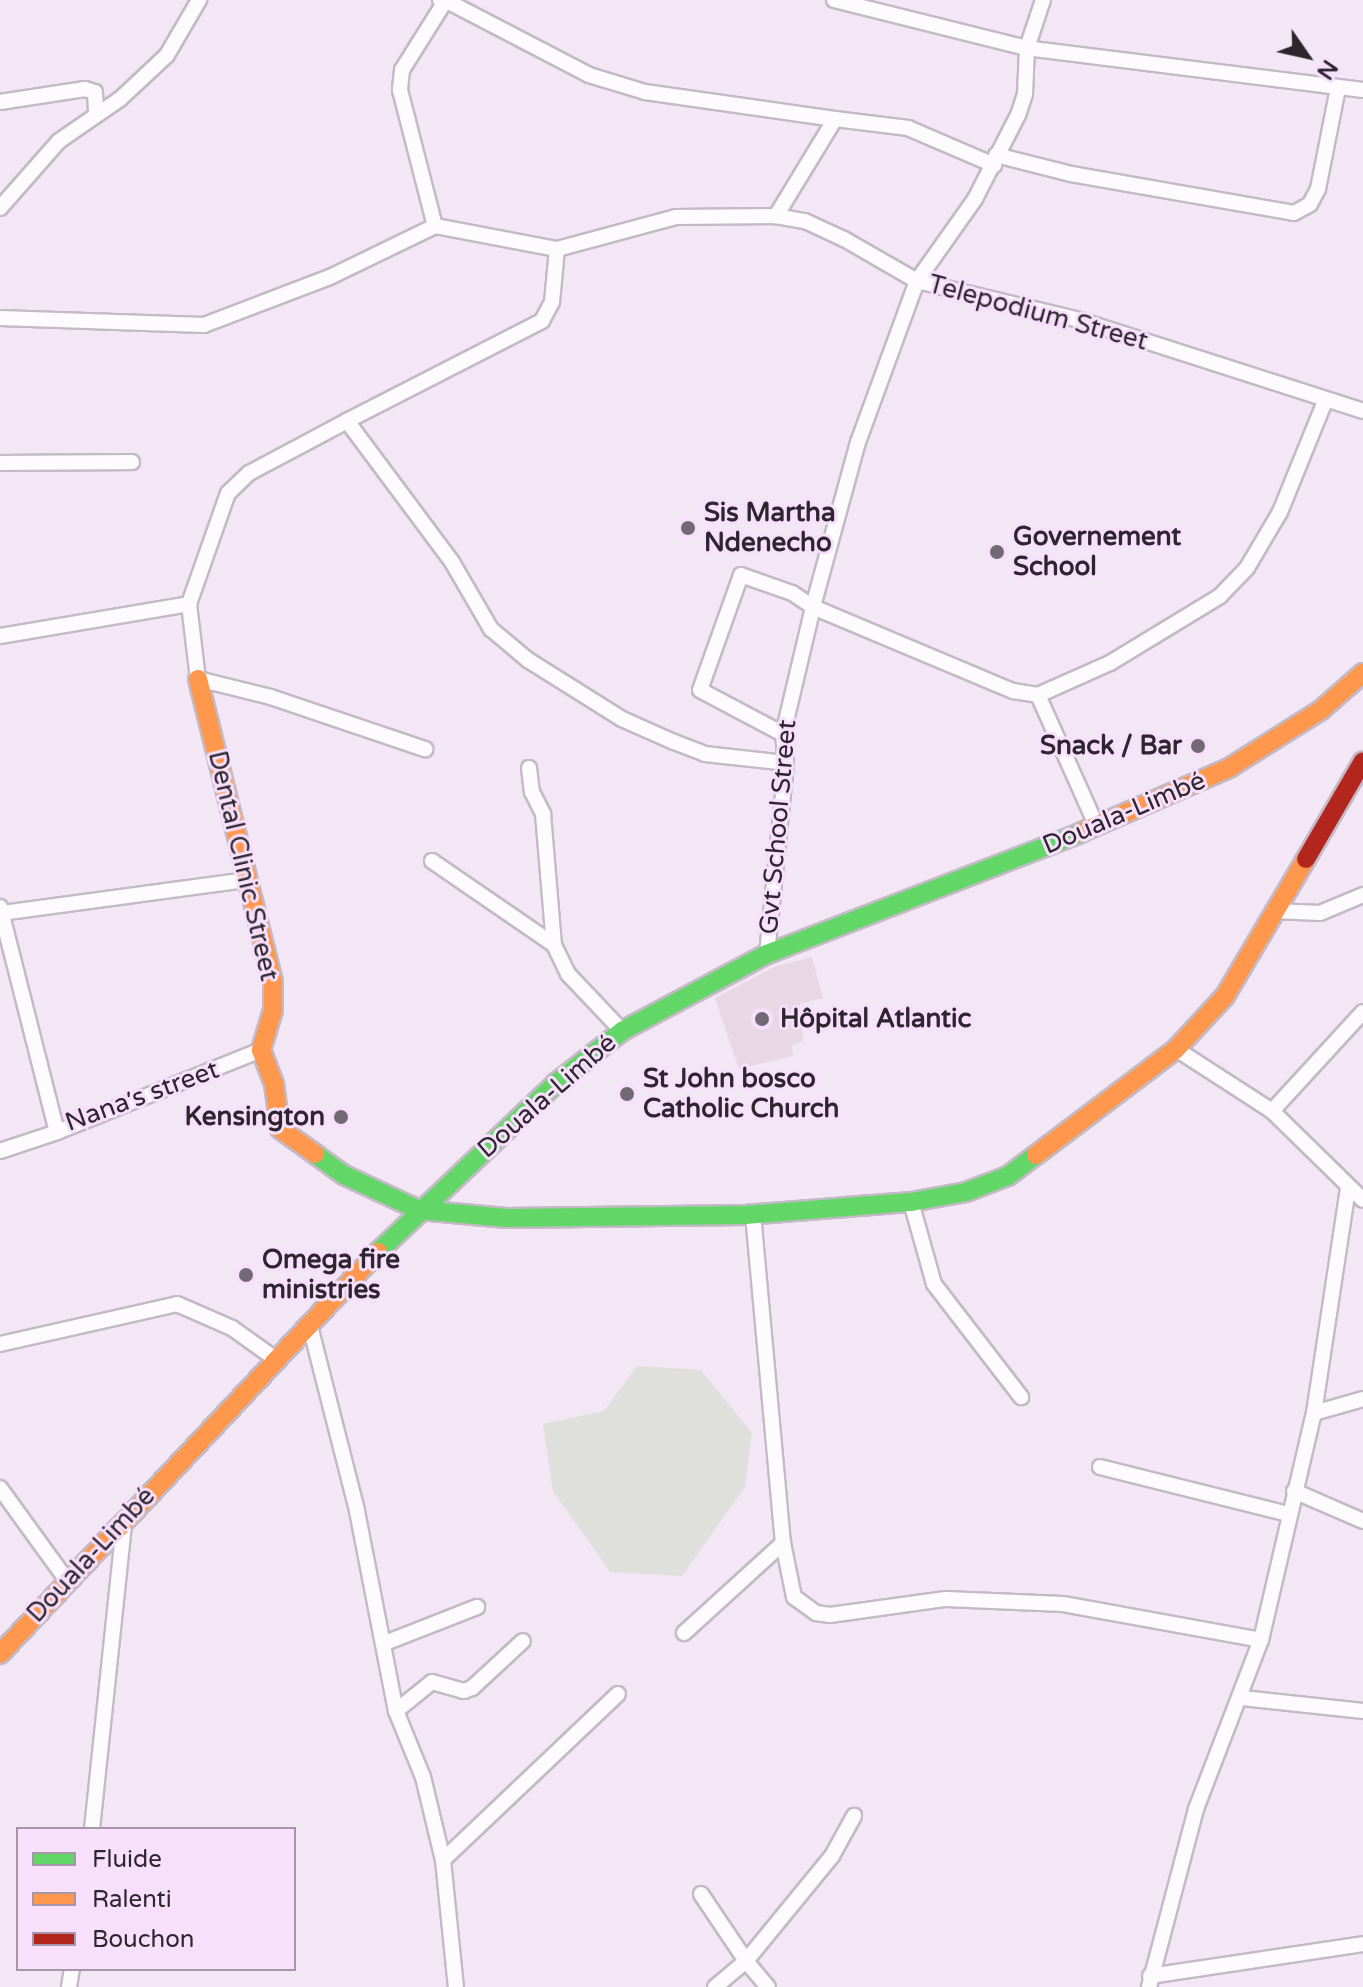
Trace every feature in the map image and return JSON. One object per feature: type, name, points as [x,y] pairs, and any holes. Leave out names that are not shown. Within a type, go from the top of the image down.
[{"type":"main road","name":"Douala-Limbé","points":[[0,1654],[274,1358],[401,1234],[419,1210],[556,1083],[622,1031],[767,954],[1097,827],[1229,768],[1321,710],[1363,673]]},
{"type":"main road","name":"Dental Clinic Street","points":[[198,679],[273,982],[273,1010],[261,1050]]},
{"type":"main road","points":[[261,1050],[274,1084],[280,1129],[294,1143],[419,1210],[575,1219],[753,1214],[911,1202],[966,1192],[1008,1176],[1176,1049],[1225,996],[1254,954],[1273,911],[1363,761]]},
{"type":"street","points":[[0,208],[59,141],[167,55],[199,0]]},
{"type":"street","points":[[834,0],[1027,48],[1363,90]]},
{"type":"street","name":"Telepodium Street","points":[[1043,0],[1027,48],[1025,94],[995,160],[917,281],[1083,321],[1363,411]]},
{"type":"street","points":[[435,226],[400,90],[402,70],[417,39],[443,1],[556,60],[645,92],[908,128],[995,160],[1294,213],[1310,204],[1318,189],[1338,88]]},
{"type":"street","points":[[0,102],[85,89],[95,92],[96,114]]},
{"type":"street","points":[[776,216],[835,119]]},
{"type":"street","points":[[0,318],[204,325],[317,283],[435,226],[557,249],[676,217],[776,216],[805,221],[844,239],[917,281]]},
{"type":"street","points":[[425,749],[271,697],[198,679],[189,604],[228,493],[249,473],[542,321],[552,302],[557,249]]},
{"type":"street","name":"Gvt School Street","points":[[767,954],[786,763],[783,734],[813,607],[858,442],[917,281]]},
{"type":"street","points":[[783,734],[709,697],[700,686],[741,575],[792,593],[813,607],[1013,691],[1038,695],[1110,663],[1220,596],[1247,568],[1280,512],[1325,401]]},
{"type":"street","points":[[347,421],[452,562],[491,629],[528,660],[622,719],[674,742],[705,754],[786,763]]},
{"type":"street","points":[[0,463],[132,462]]},
{"type":"street","points":[[0,636],[189,604]]},
{"type":"street","points":[[1038,695],[1097,827]]},
{"type":"street","points":[[529,768],[532,792],[543,814],[554,945],[568,974],[622,1031]]},
{"type":"street","points":[[432,861],[554,945]]},
{"type":"street","points":[[1,910],[246,880]]},
{"type":"street","points":[[1273,911],[1320,913],[1363,895]]},
{"type":"street","name":"Nana׳s street","points":[[1,910],[57,1132],[261,1050]]},
{"type":"street","points":[[1272,1111],[1363,1012]]},
{"type":"street","points":[[1176,1049],[1272,1111],[1363,1200]]},
{"type":"street","points":[[0,1151],[57,1132]]},
{"type":"street","points":[[1348,1188],[1314,1413],[1261,1640],[1242,1698],[1196,1809],[1150,1982],[1363,1944]]},
{"type":"street","points":[[911,1202],[934,1284],[1021,1397]]},
{"type":"street","points":[[753,1214],[783,1543],[794,1597],[816,1613],[1001,1599],[1063,1604],[1261,1640]]},
{"type":"street","points":[[0,1344],[177,1304],[232,1328],[274,1358]]},
{"type":"street","points":[[310,1326],[385,1643],[396,1711],[423,1777],[443,1860],[456,1987]]},
{"type":"street","points":[[1314,1413],[1363,1399]]},
{"type":"street","points":[[1100,1467],[1288,1514]]},
{"type":"street","points":[[0,1488],[68,1582]]},
{"type":"street","points":[[1294,1491],[1363,1521]]},
{"type":"street","points":[[92,1827],[124,1518]]},
{"type":"street","points":[[684,1633],[783,1543]]},
{"type":"street","points":[[385,1643],[477,1607]]},
{"type":"street","points":[[396,1711],[432,1682],[464,1691],[472,1688],[523,1641]]},
{"type":"street","points":[[443,1860],[618,1694]]},
{"type":"street","points":[[1242,1698],[1363,1711]]},
{"type":"street","points":[[715,1987],[746,1961],[832,1856],[854,1816]]},
{"type":"street","points":[[701,1894],[746,1961],[768,1987]]},
{"type":"shaded area","name":"Hôpital Atlantic","points":[[812,957],[823,998],[800,1004],[803,1041],[792,1045],[793,1056],[739,1069],[715,998],[776,966]]},
{"type":"shaded area","points":[[637,1366],[701,1370],[752,1433],[745,1487],[682,1576],[610,1572],[553,1491],[543,1424],[604,1411]]},
{"type":"traffic: fast","points":[[378,1252],[556,1083],[622,1031],[767,954],[1080,833]]},
{"type":"traffic: fast","points":[[315,1154],[344,1175],[419,1210],[507,1218],[745,1215],[911,1202],[966,1192],[1008,1176],[1036,1155]]},
{"type":"traffic: slow","points":[[1080,833],[1229,768],[1321,710],[1363,673]]},
{"type":"traffic: slow","points":[[198,679],[273,982],[273,1010],[261,1050],[274,1084],[280,1129],[315,1154]]},
{"type":"traffic: slow","points":[[1036,1155],[1176,1049],[1225,996],[1306,859]]},
{"type":"traffic: slow","points":[[0,1654],[378,1252]]},
{"type":"traffic: jam","points":[[1306,859],[1363,761]]},
{"type":"place","name":"Sis Martha Ndenecho","points":[[688,528]]},
{"type":"place","name":"Governement School","points":[[997,552]]},
{"type":"place","name":"Snack / Bar","points":[[1198,746]]},
{"type":"place","name":"Hôpital Atlantic","points":[[762,1019]]},
{"type":"place","name":"St John bosco Catholic Church","points":[[627,1094]]},
{"type":"place","name":"Kensington","points":[[341,1117]]},
{"type":"place","name":"Omega fire ministries","points":[[246,1275]]}]
